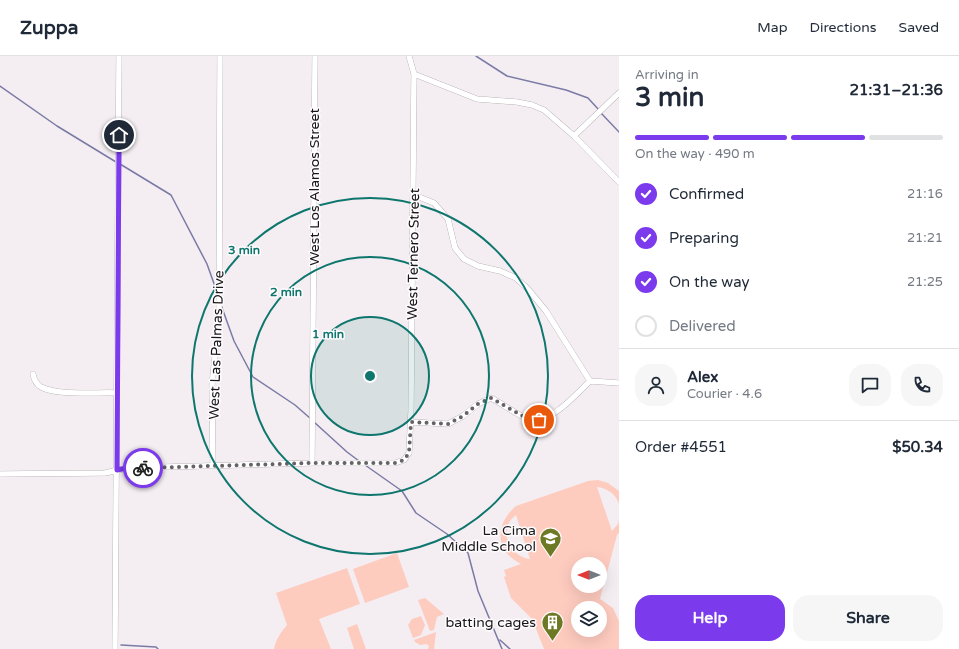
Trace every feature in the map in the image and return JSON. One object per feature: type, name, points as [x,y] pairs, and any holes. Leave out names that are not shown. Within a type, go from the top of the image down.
[{"type":"street","points":[[115,649],[119,56]]},
{"type":"street","name":"West Las Palmas Drive","points":[[213,466],[212,385],[219,319],[220,56]]},
{"type":"street","name":"West Los Alamos Street","points":[[312,463],[315,56]]},
{"type":"street","name":"West Ternero Street","points":[[312,463],[395,463],[404,460],[409,453],[411,422],[414,195],[414,74],[409,56]]},
{"type":"street","points":[[414,74],[477,99],[517,102],[532,105],[544,110],[574,136],[619,182]]},
{"type":"street","points":[[574,136],[619,93]]},
{"type":"street","points":[[414,195],[434,203],[448,219],[455,248],[464,258],[478,266],[500,271],[516,278],[528,289],[546,311],[590,381]]},
{"type":"street","points":[[33,374],[36,383],[41,387],[59,392],[117,393]]},
{"type":"street","points":[[411,422],[448,424],[463,416],[478,404],[491,398],[528,419],[539,420],[552,415],[590,381],[619,383]]},
{"type":"street","points":[[0,474],[105,473],[127,468],[312,463]]},
{"type":"shaded area","points":[[598,480],[608,483],[619,491],[619,504],[616,497],[611,492],[597,487],[612,531],[618,524],[619,520],[619,533],[617,535],[607,573],[607,557],[571,557],[571,593],[602,593],[600,599],[603,601],[571,601],[571,637],[607,637],[607,604],[613,608],[619,621],[619,649],[544,649],[532,619],[511,598],[504,577],[506,576],[504,570],[521,564],[512,559],[506,552],[500,537],[504,521],[516,506],[588,481]],"holes":[[[516,515],[530,559],[516,553],[508,541],[507,527]]]},
{"type":"shaded area","points":[[397,553],[409,587],[365,603],[353,569]]},
{"type":"shaded area","points":[[347,568],[360,604],[319,619],[331,649],[274,649],[279,636],[287,625],[276,593]]},
{"type":"shaded area","points":[[425,598],[444,614],[437,617],[434,630],[430,631],[418,600]]},
{"type":"shaded area","points":[[421,616],[425,625],[421,635],[413,638],[408,625],[412,619]]},
{"type":"shaded area","points":[[357,624],[366,649],[354,649],[347,628]]},
{"type":"shaded area","points":[[436,632],[434,649],[428,649],[429,646],[426,644],[420,645],[414,640]]},
{"type":"waterway","points":[[476,56],[507,76],[566,90],[588,98],[599,110]]},
{"type":"waterway","points":[[0,86],[57,126],[116,162]]},
{"type":"waterway","points":[[601,113],[619,132]]},
{"type":"waterway","points":[[120,164],[171,195],[207,264],[217,292]]},
{"type":"waterway","points":[[221,305],[234,341],[253,377],[295,405],[311,419]]},
{"type":"waterway","points":[[314,422],[359,461]]},
{"type":"waterway","points":[[365,465],[402,491],[416,513],[447,534],[468,553],[478,591],[502,649]]},
{"type":"waterway","points":[[500,640],[510,649]]},
{"type":"waterway","points":[[121,645],[156,647],[158,649]]},
{"type":"way so far","points":[[143,468],[312,463],[395,463],[404,460],[409,453],[411,422],[448,424],[463,416],[478,404],[491,398],[528,419],[539,420]]},
{"type":"place","name":"La Cima Middle School","points":[[551,558]]},
{"type":"place","name":"batting cages","points":[[552,642]]},
{"type":"route","points":[[119,135],[117,470],[127,468],[143,468]]}]
